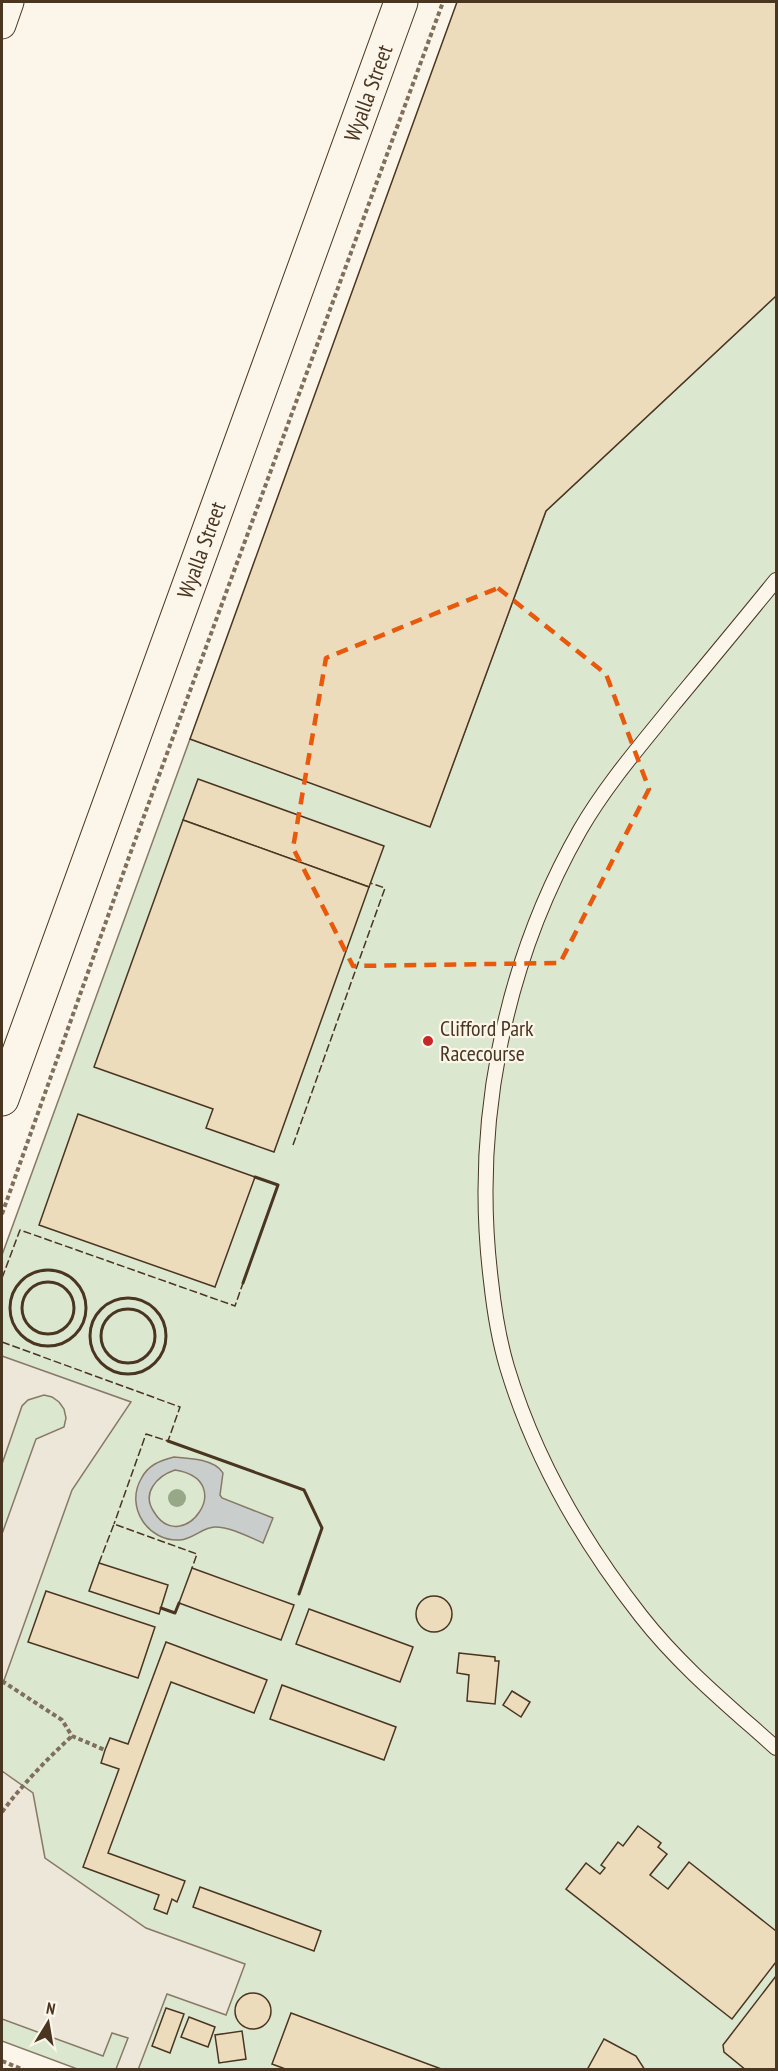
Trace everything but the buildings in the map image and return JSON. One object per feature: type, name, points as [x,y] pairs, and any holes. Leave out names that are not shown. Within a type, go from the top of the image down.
[{"type":"street","points":[[2,25],[10,2]]},
{"type":"street","name":"Wyalla Street","points":[[2,1099],[401,2]]},
{"type":"lane","points":[[777,580],[627,761],[603,794],[562,864],[525,953],[508,1008],[495,1067],[488,1126],[485,1187],[486,1246],[494,1306],[506,1366],[527,1423],[552,1478],[603,1565],[643,1619],[679,1662],[777,1748]]},
{"type":"path","points":[[2,1214],[129,857],[443,2]]},
{"type":"path","points":[[2,1681],[62,1720],[72,1736],[105,1750]]},
{"type":"path","points":[[2,1812],[18,1790],[72,1736]]},
{"type":"path","points":[[2,2061],[24,2070]]},
{"type":"highlighted area","points":[[498,588],[606,674],[649,789],[560,963],[353,966],[293,848],[326,658]]},
{"type":"green space","name":"Clifford Park Racecourse","points":[[776,296],[776,2069],[80,2070],[2,2041],[2,1255],[190,739],[430,826],[546,511]]},
{"type":"shaded area","points":[[2,1356],[131,1402],[72,1490],[2,1686],[2,1534],[36,1439],[64,1427],[66,1418],[64,1409],[52,1397],[44,1395],[28,1400],[22,1406],[2,1464]]},
{"type":"shaded area","points":[[174,1457],[201,1460],[219,1468],[223,1473],[220,1495],[222,1498],[273,1518],[263,1543],[221,1527],[211,1528],[180,1540],[168,1539],[149,1529],[142,1521],[138,1511],[137,1490],[147,1470],[154,1464]],"holes":[[[175,1470],[194,1477],[203,1487],[204,1500],[199,1512],[190,1522],[178,1526],[166,1524],[150,1505],[149,1498],[153,1486],[162,1476]]]},
{"type":"shaded area","points":[[2,1771],[33,1793],[45,1858],[146,1928],[245,1964],[226,2015],[167,1994],[138,2070],[116,2069],[128,2038],[112,2033],[103,2056],[2,2019]]},
{"type":"fence","points":[[293,1145],[385,888],[370,883]]},
{"type":"fence","points":[[2,1278],[20,1230],[235,1306],[243,1283]]},
{"type":"fence","points":[[2,1342],[180,1407],[168,1441],[146,1434],[114,1524]]},
{"type":"fence","points":[[99,1563],[114,1524],[197,1554],[192,1568]]},
{"type":"wall","points":[[243,1283],[278,1185],[255,1177]]},
{"type":"wall","points":[[48,1270],[63,1273],[75,1281],[83,1293],[86,1308],[83,1323],[75,1335],[63,1343],[48,1346],[33,1343],[21,1335],[13,1323],[10,1308],[13,1293],[21,1281],[33,1273],[48,1270]]},
{"type":"wall","points":[[43,1282],[53,1282],[67,1289],[74,1308],[67,1327],[53,1334],[43,1334],[33,1330],[26,1323],[22,1313],[22,1303],[26,1293],[33,1286],[43,1282]]},
{"type":"wall","points":[[128,1298],[143,1301],[155,1309],[163,1321],[166,1336],[163,1351],[155,1363],[143,1371],[128,1374],[113,1371],[101,1363],[93,1351],[90,1336],[93,1321],[101,1309],[113,1301],[128,1298]]},
{"type":"wall","points":[[128,1309],[147,1317],[155,1336],[147,1355],[128,1363],[109,1355],[101,1336],[109,1317],[128,1309]]},
{"type":"wall","points":[[168,1441],[304,1490],[322,1528],[299,1594]]},
{"type":"wall","points":[[161,1608],[175,1613],[179,1603]]},
{"type":"place","name":"Clifford Park Racecourse","points":[[428,1041]]}]
